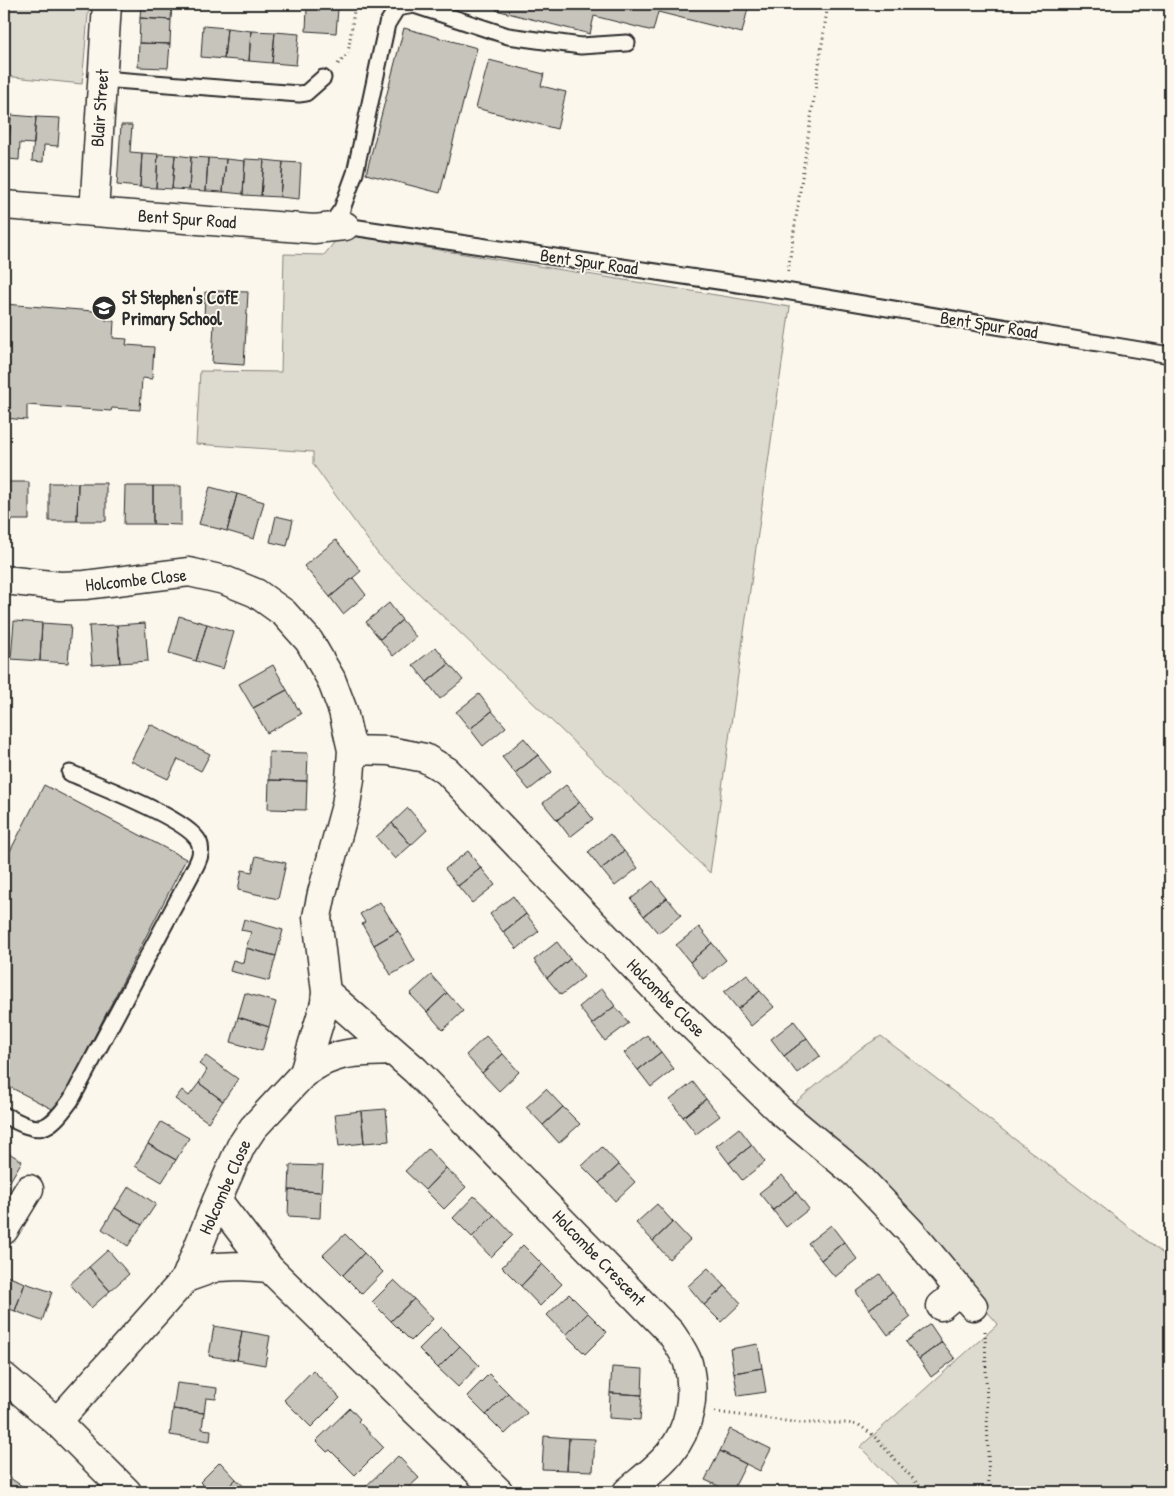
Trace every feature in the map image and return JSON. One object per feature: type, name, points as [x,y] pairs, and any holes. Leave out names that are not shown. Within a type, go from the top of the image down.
[{"type":"street","name":"Blair Street","points":[[94,212],[107,4]]},
{"type":"street","name":"Bent Spur Road","points":[[4,205],[314,229],[337,226]]},
{"type":"street","name":"Holcombe Close","points":[[4,580],[60,586],[86,585],[189,572],[224,580],[256,593],[284,613],[309,641],[332,679],[343,711],[352,750],[346,805],[317,917],[326,992],[325,1003],[304,1073],[253,1128],[241,1146],[186,1278],[57,1422]]},
{"type":"street","name":"Holcombe Close","points":[[352,750],[389,751],[425,758],[446,771],[673,1007],[780,1111],[857,1175],[912,1233],[958,1300]]},
{"type":"street","name":"Holcombe Crescent","points":[[326,992],[415,1070],[672,1333],[687,1361],[691,1383],[690,1408],[684,1433],[669,1454],[627,1492]]},
{"type":"street","points":[[304,1073],[328,1060],[345,1054],[392,1051]]},
{"type":"street","points":[[4,1228],[29,1189]]},
{"type":"street","points":[[217,1200],[269,1268],[499,1492]]},
{"type":"street","points":[[186,1278],[217,1266],[269,1268]]},
{"type":"street","points":[[4,1377],[57,1422],[127,1492]]},
{"type":"lane","points":[[337,226],[355,172],[387,24],[397,8],[414,5],[508,36],[581,46],[626,43]]},
{"type":"lane","points":[[102,79],[299,94],[306,93],[323,78]]},
{"type":"lane","name":"Bent Spur Road","points":[[337,226],[785,291],[1170,355]]},
{"type":"lane","points":[[4,1115],[27,1126],[41,1128],[50,1124],[58,1117],[71,1100],[191,875],[201,852],[199,841],[190,832],[167,817],[70,773]]},
{"type":"path","points":[[323,78],[348,54],[354,4]]},
{"type":"path","points":[[785,291],[828,4]]},
{"type":"path","points":[[958,1300],[985,1324],[989,1492]]},
{"type":"path","points":[[690,1408],[801,1423],[848,1423],[858,1425],[873,1435],[926,1492]]},
{"type":"shaded area","points":[[4,4],[89,4],[82,84],[4,76]]},
{"type":"shaded area","points":[[341,234],[790,307],[710,873],[378,554],[313,464],[313,452],[196,444],[200,371],[281,372],[284,254],[324,255]]},
{"type":"shaded area","points":[[881,1036],[1170,1259],[1170,1492],[904,1492],[860,1447],[998,1324],[867,1174],[790,1107],[860,1049]]},
{"type":"building","points":[[141,4],[172,4],[171,20],[140,18]]},
{"type":"building","points":[[307,4],[338,4],[338,9],[307,7]]},
{"type":"building","points":[[498,4],[749,4],[742,33],[658,12],[653,31],[594,16],[590,34],[496,10]]},
{"type":"building","points":[[307,7],[338,9],[336,33],[306,31]]},
{"type":"building","points":[[140,18],[171,20],[170,44],[139,43]]},
{"type":"building","points":[[203,26],[227,28],[224,59],[201,57]]},
{"type":"building","points":[[227,28],[251,31],[249,61],[224,59]]},
{"type":"building","points":[[404,28],[477,48],[440,193],[366,174]]},
{"type":"building","points":[[251,31],[275,32],[272,63],[249,61]]},
{"type":"building","points":[[275,32],[299,34],[296,65],[272,63]]},
{"type":"building","points":[[139,43],[170,44],[168,68],[138,67]]},
{"type":"building","points":[[489,60],[544,74],[541,86],[566,92],[557,129],[476,108]]},
{"type":"building","points":[[4,114],[11,115],[9,142],[4,142]]},
{"type":"building","points":[[11,115],[36,117],[34,144],[20,143],[19,160],[8,159]]},
{"type":"building","points":[[36,117],[60,118],[58,146],[44,145],[43,162],[32,161]]},
{"type":"building","points":[[121,125],[132,125],[130,152],[142,153],[140,187],[117,185]]},
{"type":"building","points":[[142,153],[158,154],[156,188],[140,187]]},
{"type":"building","points":[[158,154],[175,155],[172,189],[156,188]]},
{"type":"building","points":[[175,155],[191,157],[189,190],[172,189]]},
{"type":"building","points":[[191,157],[208,158],[206,191],[189,190]]},
{"type":"building","points":[[208,158],[226,159],[223,192],[206,191]]},
{"type":"building","points":[[226,159],[245,161],[243,194],[223,192]]},
{"type":"building","points":[[245,159],[264,160],[261,196],[243,195]]},
{"type":"building","points":[[264,160],[283,162],[280,197],[261,196]]},
{"type":"building","points":[[283,162],[301,163],[299,199],[280,197]]},
{"type":"building","points":[[217,291],[248,292],[244,365],[212,363],[214,322],[204,322],[205,292],[216,293]]},
{"type":"building","points":[[4,304],[106,312],[106,321],[114,321],[113,338],[127,339],[126,345],[154,347],[152,379],[142,378],[140,410],[112,408],[111,411],[27,405],[27,420],[4,418]]},
{"type":"building","points":[[4,482],[29,482],[29,520],[4,520]]},
{"type":"building","points":[[49,483],[78,483],[77,521],[49,521]]},
{"type":"building","points":[[78,483],[106,483],[106,521],[77,521]]},
{"type":"building","points":[[125,486],[153,486],[153,524],[124,524]]},
{"type":"building","points":[[153,486],[181,486],[181,525],[153,524]]},
{"type":"building","points":[[210,487],[237,494],[227,531],[199,524]]},
{"type":"building","points":[[237,494],[264,502],[254,539],[227,531]]},
{"type":"building","points":[[276,516],[293,520],[287,546],[270,542]]},
{"type":"building","points":[[336,540],[361,571],[330,597],[304,566]]},
{"type":"building","points":[[353,578],[366,595],[343,614],[330,597]]},
{"type":"building","points":[[389,603],[402,620],[380,639],[366,622]]},
{"type":"building","points":[[179,616],[207,624],[196,661],[169,653]]},
{"type":"building","points":[[402,620],[416,637],[393,656],[380,639]]},
{"type":"building","points":[[14,621],[42,623],[40,661],[11,659]]},
{"type":"building","points":[[42,623],[71,625],[68,663],[40,661]]},
{"type":"building","points":[[145,623],[148,661],[120,663],[117,625]]},
{"type":"building","points":[[207,624],[234,632],[223,669],[196,661]]},
{"type":"building","points":[[117,625],[120,663],[92,665],[89,626]]},
{"type":"building","points":[[436,647],[449,664],[427,682],[413,665]]},
{"type":"building","points":[[449,664],[463,680],[440,699],[427,682]]},
{"type":"building","points":[[273,665],[287,690],[253,708],[239,684]]},
{"type":"building","points":[[287,690],[301,714],[267,733],[253,708]]},
{"type":"building","points":[[479,694],[492,711],[470,729],[456,712]]},
{"type":"building","points":[[492,711],[506,727],[483,746],[470,729]]},
{"type":"building","points":[[150,724],[210,754],[201,771],[178,759],[168,779],[131,761]]},
{"type":"building","points":[[524,738],[538,755],[515,773],[502,757]]},
{"type":"building","points":[[269,752],[308,753],[307,781],[269,780]]},
{"type":"building","points":[[538,755],[552,772],[529,790],[515,773]]},
{"type":"building","points":[[269,780],[307,781],[306,810],[268,809]]},
{"type":"building","points":[[44,785],[186,859],[56,1111],[4,1084],[4,863]]},
{"type":"building","points":[[566,785],[580,802],[557,820],[543,803]]},
{"type":"building","points":[[580,802],[593,819],[570,837],[557,820]]},
{"type":"building","points":[[408,808],[427,830],[411,845],[392,823]]},
{"type":"building","points":[[392,823],[411,845],[395,859],[376,837]]},
{"type":"building","points":[[610,834],[624,851],[601,869],[588,852]]},
{"type":"building","points":[[468,851],[481,868],[458,886],[445,869]]},
{"type":"building","points":[[624,851],[638,868],[615,886],[601,869]]},
{"type":"building","points":[[256,856],[286,863],[278,899],[238,890],[242,870],[252,872]]},
{"type":"building","points":[[481,868],[495,885],[472,903],[458,886]]},
{"type":"building","points":[[653,881],[667,898],[644,916],[631,899]]},
{"type":"building","points":[[513,896],[526,914],[503,932],[490,914]]},
{"type":"building","points":[[667,898],[681,915],[658,933],[644,916]]},
{"type":"building","points":[[380,902],[398,931],[374,945],[362,924],[365,922],[360,914]]},
{"type":"building","points":[[526,914],[539,931],[517,949],[503,932]]},
{"type":"building","points":[[244,919],[283,930],[276,956],[246,948],[251,932],[241,930]]},
{"type":"building","points":[[699,927],[712,943],[690,962],[676,945]]},
{"type":"building","points":[[398,931],[415,961],[391,975],[374,945]]},
{"type":"building","points":[[557,942],[570,959],[547,978],[534,960]]},
{"type":"building","points":[[712,943],[726,960],[703,979],[690,962]]},
{"type":"building","points":[[246,948],[276,956],[269,981],[230,971],[233,960],[243,963]]},
{"type":"building","points":[[570,959],[584,977],[561,995],[547,978]]},
{"type":"building","points":[[747,974],[760,991],[738,1009],[724,992]]},
{"type":"building","points":[[431,975],[447,993],[427,1012],[410,994]]},
{"type":"building","points":[[602,988],[615,1006],[592,1024],[579,1007]]},
{"type":"building","points":[[760,991],[774,1007],[751,1026],[738,1009]]},
{"type":"building","points":[[245,993],[276,1002],[269,1027],[238,1017]]},
{"type":"building","points":[[447,993],[463,1011],[443,1030],[427,1012]]},
{"type":"building","points":[[615,1006],[629,1023],[605,1041],[592,1024]]},
{"type":"building","points":[[238,1017],[269,1027],[262,1051],[231,1042]]},
{"type":"building","points":[[794,1021],[807,1038],[784,1056],[771,1039]]},
{"type":"building","points":[[647,1035],[661,1052],[638,1070],[624,1053]]},
{"type":"building","points":[[486,1036],[503,1054],[482,1073],[466,1055]]},
{"type":"building","points":[[807,1038],[820,1056],[797,1073],[784,1056]]},
{"type":"building","points":[[661,1052],[674,1069],[651,1087],[638,1070]]},
{"type":"building","points":[[503,1054],[519,1072],[499,1091],[482,1073]]},
{"type":"building","points":[[206,1056],[238,1079],[223,1101],[199,1083],[207,1070],[199,1064]]},
{"type":"building","points":[[693,1082],[706,1099],[683,1117],[670,1100]]},
{"type":"building","points":[[199,1083],[223,1101],[208,1122],[175,1099],[182,1090],[189,1096]]},
{"type":"building","points":[[546,1089],[563,1107],[543,1125],[526,1107]]},
{"type":"building","points":[[706,1099],[720,1116],[696,1134],[683,1117]]},
{"type":"building","points":[[563,1107],[580,1124],[559,1143],[543,1125]]},
{"type":"building","points":[[386,1109],[389,1141],[364,1143],[361,1111]]},
{"type":"building","points":[[361,1111],[364,1143],[339,1146],[335,1114]]},
{"type":"building","points":[[161,1122],[189,1138],[176,1160],[148,1144]]},
{"type":"building","points":[[739,1128],[752,1145],[729,1163],[716,1146]]},
{"type":"building","points":[[148,1144],[176,1160],[162,1182],[135,1166]]},
{"type":"building","points":[[752,1145],[765,1162],[742,1180],[729,1163]]},
{"type":"building","points":[[602,1147],[619,1165],[599,1183],[582,1166]]},
{"type":"building","points":[[428,1149],[446,1168],[425,1190],[405,1171]]},
{"type":"building","points":[[4,1150],[22,1161],[6,1188],[4,1187]]},
{"type":"building","points":[[290,1165],[323,1166],[321,1192],[289,1190]]},
{"type":"building","points":[[619,1165],[635,1182],[615,1201],[599,1183]]},
{"type":"building","points":[[446,1168],[466,1187],[444,1209],[425,1190]]},
{"type":"building","points":[[782,1175],[796,1192],[773,1210],[759,1193]]},
{"type":"building","points":[[129,1186],[156,1204],[142,1225],[115,1208]]},
{"type":"building","points":[[289,1190],[321,1192],[320,1218],[288,1216]]},
{"type":"building","points":[[796,1192],[809,1209],[786,1227],[773,1210]]},
{"type":"building","points":[[474,1196],[494,1215],[472,1237],[453,1218]]},
{"type":"building","points":[[657,1204],[673,1222],[653,1241],[636,1223]]},
{"type":"building","points":[[115,1208],[142,1225],[128,1246],[102,1229]]},
{"type":"building","points":[[494,1215],[513,1235],[491,1257],[472,1237]]},
{"type":"building","points":[[673,1222],[690,1240],[669,1259],[653,1241]]},
{"type":"building","points":[[831,1225],[844,1242],[821,1260],[808,1243]]},
{"type":"building","points":[[345,1234],[364,1253],[343,1275],[323,1255]]},
{"type":"building","points":[[844,1242],[857,1259],[835,1277],[821,1260]]},
{"type":"building","points":[[523,1245],[542,1264],[521,1286],[502,1267]]},
{"type":"building","points":[[108,1250],[129,1274],[110,1291],[89,1267]]},
{"type":"building","points":[[364,1253],[383,1272],[362,1294],[343,1275]]},
{"type":"building","points":[[542,1264],[562,1284],[540,1306],[521,1286]]},
{"type":"building","points":[[89,1267],[110,1291],[91,1308],[70,1284]]},
{"type":"building","points":[[708,1268],[725,1286],[704,1305],[688,1286]]},
{"type":"building","points":[[880,1274],[892,1292],[869,1309],[856,1292]]},
{"type":"building","points":[[4,1275],[25,1283],[15,1311],[4,1307]]},
{"type":"building","points":[[394,1280],[414,1299],[391,1321],[372,1302]]},
{"type":"building","points":[[25,1283],[52,1292],[42,1321],[15,1311]]},
{"type":"building","points":[[725,1286],[741,1303],[721,1322],[704,1305]]},
{"type":"building","points":[[892,1292],[911,1317],[888,1335],[869,1309]]},
{"type":"building","points":[[569,1294],[588,1313],[566,1335],[547,1315]]},
{"type":"building","points":[[414,1299],[433,1319],[411,1341],[391,1321]]},
{"type":"building","points":[[588,1313],[607,1332],[585,1354],[566,1335]]},
{"type":"building","points":[[930,1324],[942,1342],[919,1359],[906,1342]]},
{"type":"building","points":[[214,1326],[242,1331],[237,1360],[209,1356]]},
{"type":"building","points":[[441,1327],[460,1346],[438,1368],[419,1349]]},
{"type":"building","points":[[242,1331],[270,1336],[265,1365],[237,1360]]},
{"type":"building","points":[[942,1342],[955,1359],[931,1377],[919,1359]]},
{"type":"building","points":[[758,1344],[762,1368],[734,1373],[730,1349]]},
{"type":"building","points":[[460,1346],[479,1365],[458,1387],[438,1368]]},
{"type":"building","points":[[612,1367],[643,1369],[642,1395],[610,1393]]},
{"type":"building","points":[[762,1368],[766,1392],[738,1396],[734,1373]]},
{"type":"building","points":[[313,1370],[340,1398],[311,1427],[284,1400]]},
{"type":"building","points":[[489,1374],[508,1393],[486,1415],[467,1396]]},
{"type":"building","points":[[177,1383],[217,1388],[216,1399],[206,1398],[204,1413],[173,1409]]},
{"type":"building","points":[[508,1393],[527,1413],[505,1434],[486,1415]]},
{"type":"building","points":[[610,1393],[642,1395],[640,1420],[609,1418]]},
{"type":"building","points":[[350,1408],[360,1419],[358,1421],[383,1447],[355,1475],[330,1450],[327,1452],[316,1441]]},
{"type":"building","points":[[173,1409],[204,1413],[202,1429],[211,1430],[210,1441],[170,1435]]},
{"type":"building","points":[[730,1429],[771,1449],[760,1471],[720,1451]]},
{"type":"building","points":[[544,1436],[569,1438],[567,1470],[542,1469]]},
{"type":"building","points":[[569,1438],[595,1439],[593,1471],[567,1470]]},
{"type":"building","points":[[720,1451],[746,1464],[732,1492],[705,1480]]},
{"type":"building","points":[[398,1456],[419,1478],[409,1487],[414,1491],[372,1492],[366,1486]]},
{"type":"building","points":[[220,1462],[236,1479],[223,1492],[210,1492],[200,1482]]},
{"type":"building","points":[[4,1474],[31,1492],[4,1492]]},
{"type":"building","points":[[236,1479],[250,1492],[223,1492]]},
{"type":"place","name":"St Stephen's CofE Primary School","points":[[104,308]]}]
